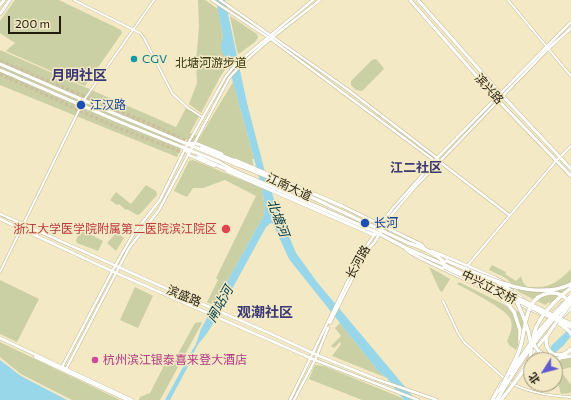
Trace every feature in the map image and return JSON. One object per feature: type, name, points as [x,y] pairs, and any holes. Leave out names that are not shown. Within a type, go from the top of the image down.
[{"type":"highway","points":[[202,148],[244,166]]},
{"type":"highway","points":[[198,157],[232,171]]},
{"type":"highway","name":"江南大道","points":[[244,166],[292,186],[379,230],[431,251]]},
{"type":"highway","name":"江南大道","points":[[232,171],[343,219],[379,230],[406,248]]},
{"type":"highway","name":"中兴立交桥","points":[[406,248],[446,264],[571,326]]},
{"type":"highway","points":[[431,251],[446,264],[492,291],[510,305],[519,324],[519,352]]},
{"type":"highway","points":[[446,264],[516,287],[536,290],[557,289],[571,284]]},
{"type":"highway","name":"中兴立交桥","points":[[446,264],[556,321],[571,326]]},
{"type":"highway","points":[[496,281],[505,286],[513,294],[530,342],[530,360],[502,400]]},
{"type":"highway","points":[[539,352],[534,343],[535,328],[544,314],[562,295],[571,288]]},
{"type":"highway","points":[[500,390],[519,352],[525,331],[528,309],[535,299],[542,295],[552,293],[564,296],[571,303],[550,330],[546,342],[547,348],[553,354],[565,354],[571,349]]},
{"type":"highway","points":[[493,400],[539,331],[571,295]]},
{"type":"highway","points":[[497,400],[533,344],[557,314],[571,300]]},
{"type":"highway","points":[[556,321],[571,334]]},
{"type":"highway","points":[[518,377],[523,372]]},
{"type":"main road","points":[[0,6],[4,0]]},
{"type":"main road","points":[[0,14],[10,0]]},
{"type":"main road","points":[[212,0],[267,38]]},
{"type":"main road","points":[[220,0],[257,25],[435,161],[440,162]]},
{"type":"main road","points":[[255,50],[267,38],[272,37],[313,0]]},
{"type":"main road","points":[[65,370],[133,242],[159,210],[195,143],[221,90],[226,76],[236,64],[320,0]]},
{"type":"main road","name":"滨兴路","points":[[410,0],[496,98],[571,176]]},
{"type":"main road","name":"滨兴路","points":[[418,0],[500,93],[571,169]]},
{"type":"main road","name":"长河路","points":[[344,292],[359,258],[393,208],[437,158],[571,22]]},
{"type":"main road","name":"长河路","points":[[290,400],[312,353],[366,250],[374,243],[379,230],[415,188],[548,49],[571,28]]},
{"type":"main road","points":[[272,37],[347,89],[510,215]]},
{"type":"main road","name":"江南大道","points":[[0,64],[139,124],[244,166]]},
{"type":"main road","name":"江南大道","points":[[0,70],[81,106],[185,149],[191,150],[218,162],[232,171]]},
{"type":"main road","points":[[62,368],[112,271],[134,233],[160,200],[185,149],[221,90]]},
{"type":"main road","points":[[189,144],[195,143],[244,166]]},
{"type":"main road","points":[[185,149],[189,155],[243,176]]},
{"type":"main road","points":[[292,186],[344,207],[379,230]]},
{"type":"main road","points":[[342,211],[344,207]]},
{"type":"main road","name":"滨盛路","points":[[0,214],[312,353],[376,379],[437,400]]},
{"type":"main road","name":"滨盛路","points":[[0,219],[116,273],[314,360],[418,400]]},
{"type":"main road","name":"江南大道","points":[[406,248],[411,253],[453,274],[556,321]]},
{"type":"main road","name":"江南大道","points":[[431,251],[496,278],[505,283],[522,299],[561,318],[571,326]]},
{"type":"main road","points":[[493,400],[504,379],[525,348],[549,318],[571,295]]},
{"type":"main road","points":[[536,312],[540,311],[539,308]]},
{"type":"main road","points":[[502,400],[534,351],[556,321],[571,308]]},
{"type":"main road","name":"长河路","points":[[294,400],[317,355],[326,328]]},
{"type":"main road","points":[[0,339],[127,400]]},
{"type":"main road","points":[[65,370],[132,400]]},
{"type":"street","points":[[74,0],[134,29],[144,38],[172,94],[188,108],[203,118]]},
{"type":"street","points":[[0,272],[20,228],[84,100],[154,0]]},
{"type":"street","points":[[508,0],[571,76]]},
{"type":"street","points":[[467,266],[559,157],[571,146]]},
{"type":"street","points":[[443,301],[456,330],[464,342],[504,379],[532,392],[553,396],[571,397]]},
{"type":"green space","points":[[15,0],[59,0],[121,30],[122,33],[85,86],[6,51],[15,43],[0,33],[0,21]]},
{"type":"green space","name":"北塘河游步道","points":[[198,0],[205,0],[218,9],[223,37],[221,50],[226,56],[228,65],[201,113],[189,104],[197,83],[196,61],[199,27]]},
{"type":"green space","points":[[230,16],[257,34],[258,37],[256,41],[239,54],[237,51]]},
{"type":"green space","points":[[0,50],[176,127],[186,108],[199,116],[190,133],[200,137],[233,82],[254,159],[252,159],[254,168],[185,139],[177,157],[0,85]]},
{"type":"green space","points":[[376,59],[384,69],[362,91],[356,90],[351,85],[351,81],[372,60]]},
{"type":"green space","points":[[193,160],[262,188],[265,207],[264,215],[217,300],[211,304],[207,302],[218,280],[216,278],[256,196],[225,180],[203,188],[193,188],[187,197],[174,191],[189,161]]},
{"type":"green space","points":[[146,185],[156,191],[157,195],[140,214],[137,215],[127,209],[126,210],[119,204],[117,205],[110,200],[116,192],[131,204]]},
{"type":"green space","points":[[82,230],[103,241],[98,251],[77,243],[76,240]]},
{"type":"green space","points":[[117,232],[124,238],[116,251],[107,243]]},
{"type":"green space","points":[[492,265],[506,272],[505,274],[516,281],[521,276],[524,284],[530,287],[550,285],[563,277],[571,269],[571,290],[551,307],[549,302],[545,305],[519,292],[506,278],[489,270]]},
{"type":"green space","points":[[429,267],[450,279],[442,292],[440,291]]},
{"type":"green space","points":[[0,280],[39,299],[17,342],[0,334]]},
{"type":"green space","points":[[459,282],[525,315],[522,337],[516,350],[509,345],[507,341],[512,326],[511,320],[508,316],[487,300],[457,284]]},
{"type":"green space","points":[[135,287],[153,296],[138,328],[120,320]]},
{"type":"green space","points":[[195,323],[202,323],[160,400],[139,400],[140,397],[150,393],[168,358],[174,361]]},
{"type":"green space","points":[[340,323],[379,372],[387,378],[332,356],[341,344],[340,342],[334,348],[331,346],[341,336],[335,328]]},
{"type":"green space","points":[[0,342],[120,400],[72,400],[21,374],[0,357]]},
{"type":"green space","points":[[571,358],[571,367],[563,369],[563,360]]},
{"type":"green space","points":[[315,365],[324,366],[404,400],[362,400],[309,379]]},
{"type":"green space","points":[[563,374],[571,385],[571,392],[561,394],[560,392],[563,392]]},
{"type":"water","name":"北塘河","points":[[216,0],[225,0],[247,103],[265,172],[277,208],[296,253],[317,282],[416,400],[404,400],[387,378],[379,372],[289,259],[273,224],[271,223],[266,227],[226,300],[224,299],[211,327],[201,341],[196,344],[201,329],[264,215],[265,207],[262,188],[227,60],[221,50],[223,37]]},
{"type":"water","points":[[571,327],[571,336],[563,346],[556,352],[550,352],[551,346]]},
{"type":"water","points":[[193,349],[195,349],[193,357],[170,400],[165,400]]},
{"type":"water","points":[[0,360],[21,376],[67,400],[0,400]]},
{"type":"waterway","name":"闸站河","points":[[193,351],[198,343]]},
{"type":"tunnel","points":[[0,61],[150,124],[202,148]]},
{"type":"tunnel","points":[[0,74],[118,128],[190,155]]},
{"type":"place","name":"CGV","points":[[134,59]]},
{"type":"place","name":"江汉路","points":[[81,105]]},
{"type":"place","name":"长河","points":[[365,223]]},
{"type":"place","name":"浙江大学医学院附属第二医院滨江院区","points":[[226,229]]},
{"type":"place","name":"杭州滨江银泰喜来登大酒店","points":[[95,360]]},
{"type":"district","name":"月明社区","points":[[79,75]]},
{"type":"district","name":"江二社区","points":[[416,168]]},
{"type":"district","name":"观潮社区","points":[[265,312]]}]
